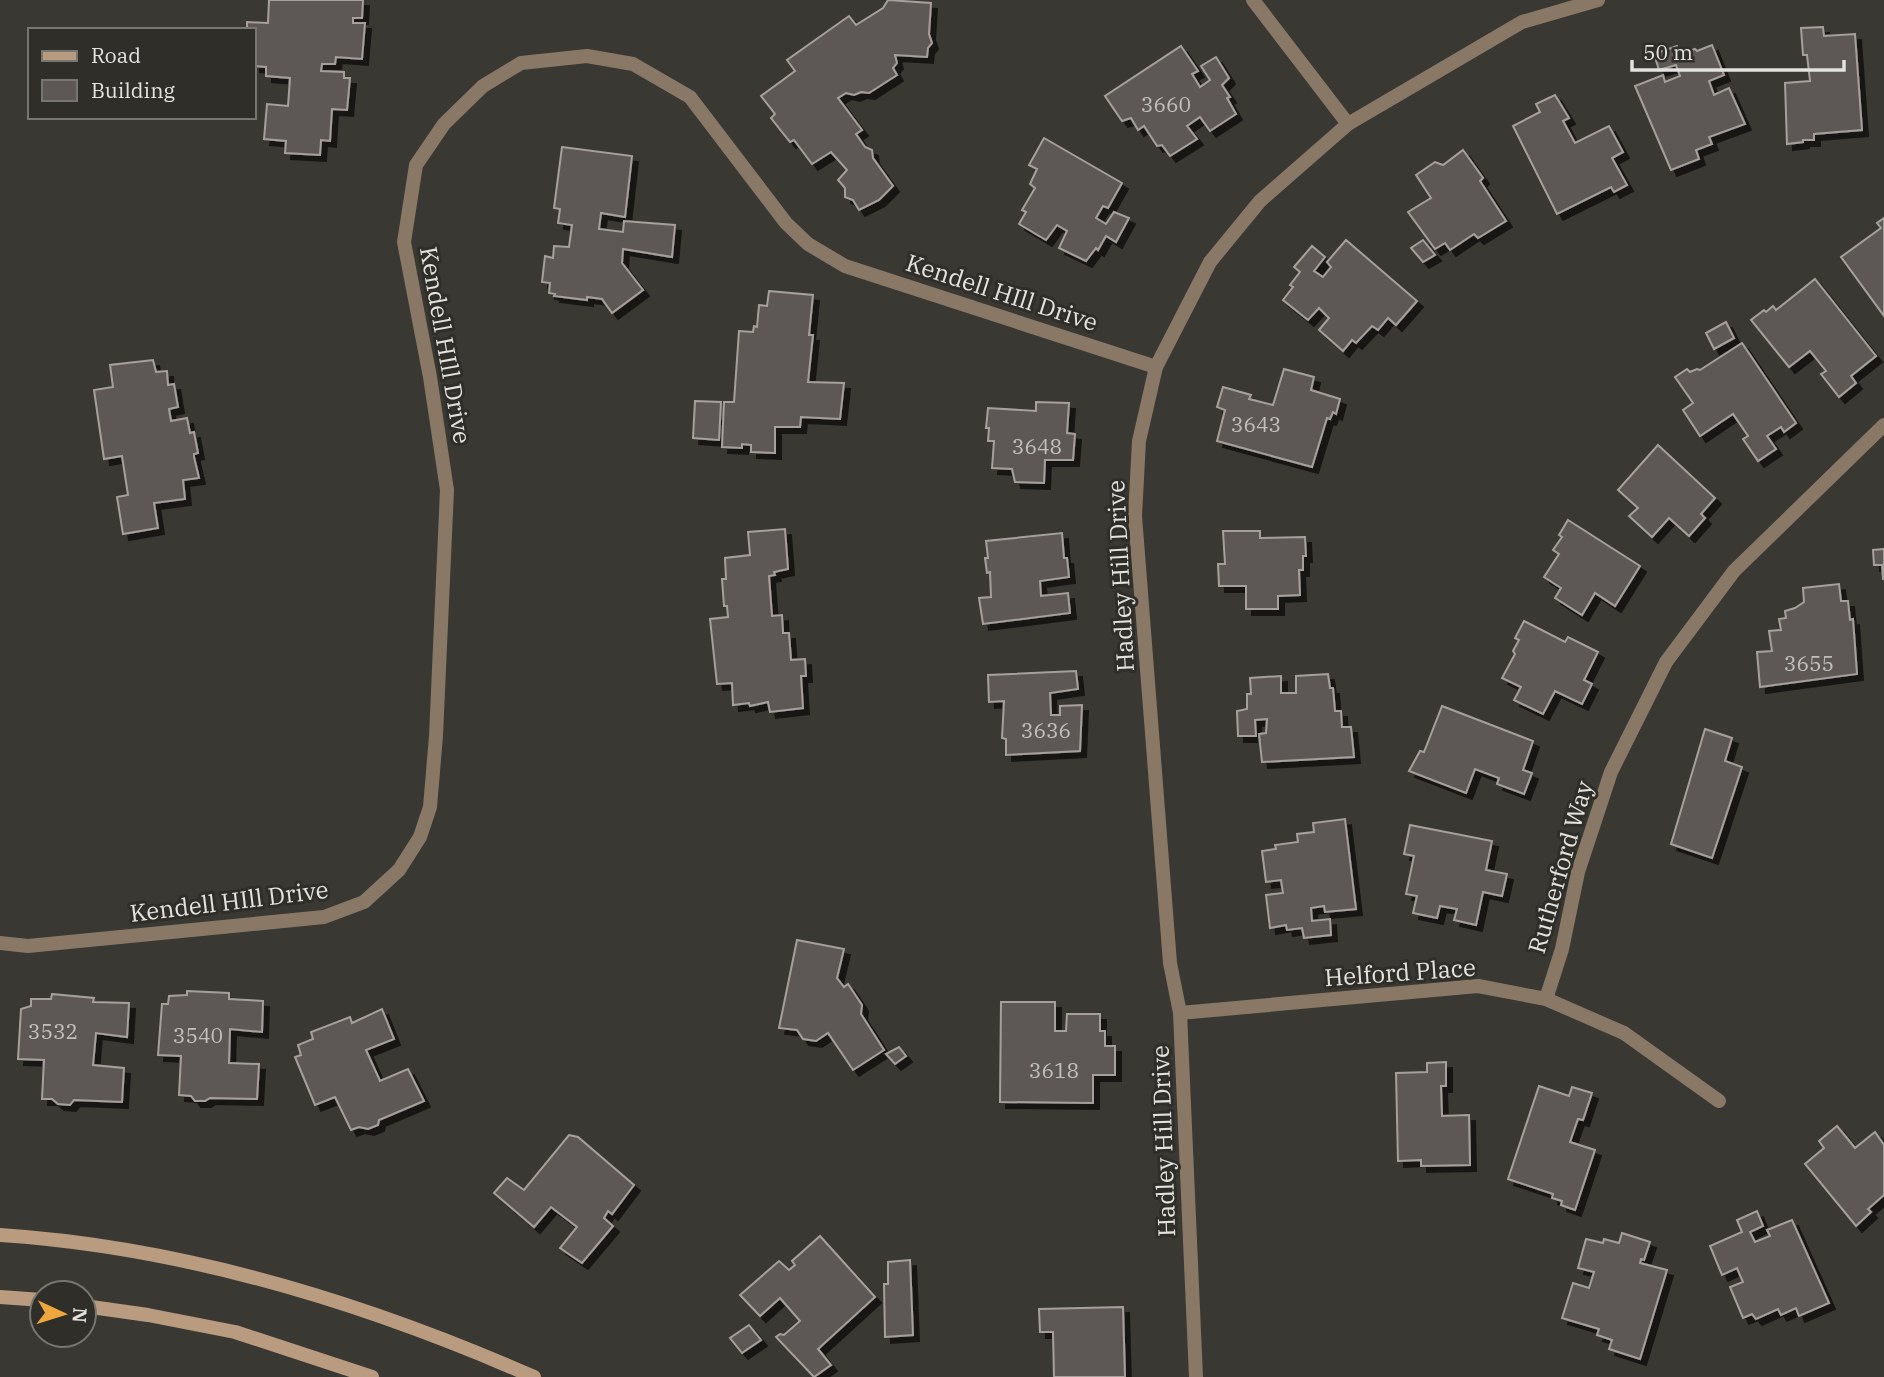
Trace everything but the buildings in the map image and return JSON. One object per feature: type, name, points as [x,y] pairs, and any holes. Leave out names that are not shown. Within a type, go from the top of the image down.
[{"type":"main road","points":[[0,1235],[156,1255],[285,1287],[406,1325],[528,1376]]},
{"type":"main road","points":[[0,1297],[28,1299]]},
{"type":"main road","points":[[98,1308],[235,1332],[372,1377]]},
{"type":"street","points":[[1253,0],[1349,124]]},
{"type":"street","name":"Hadley Hill Drive","points":[[1196,1377],[1180,1013],[1170,963],[1135,516],[1139,441],[1156,367],[1210,261],[1260,201],[1349,124],[1522,22],[1598,0]]},
{"type":"street","name":"Kendell HIll Drive","points":[[0,943],[28,946],[324,917],[364,902],[399,870],[420,837],[430,807],[436,736],[447,490],[430,377],[404,242],[416,165],[444,124],[463,105],[483,86],[521,63],[587,56],[633,64],[691,97],[786,223],[808,244],[845,265],[1156,367]]},
{"type":"street","name":"Rutherford Way","points":[[1546,999],[1562,949],[1578,872],[1611,772],[1666,662],[1734,571],[1884,425]]},
{"type":"street","name":"Helford Place","points":[[1180,1013],[1478,986],[1546,999],[1624,1033],[1719,1101]]}]
